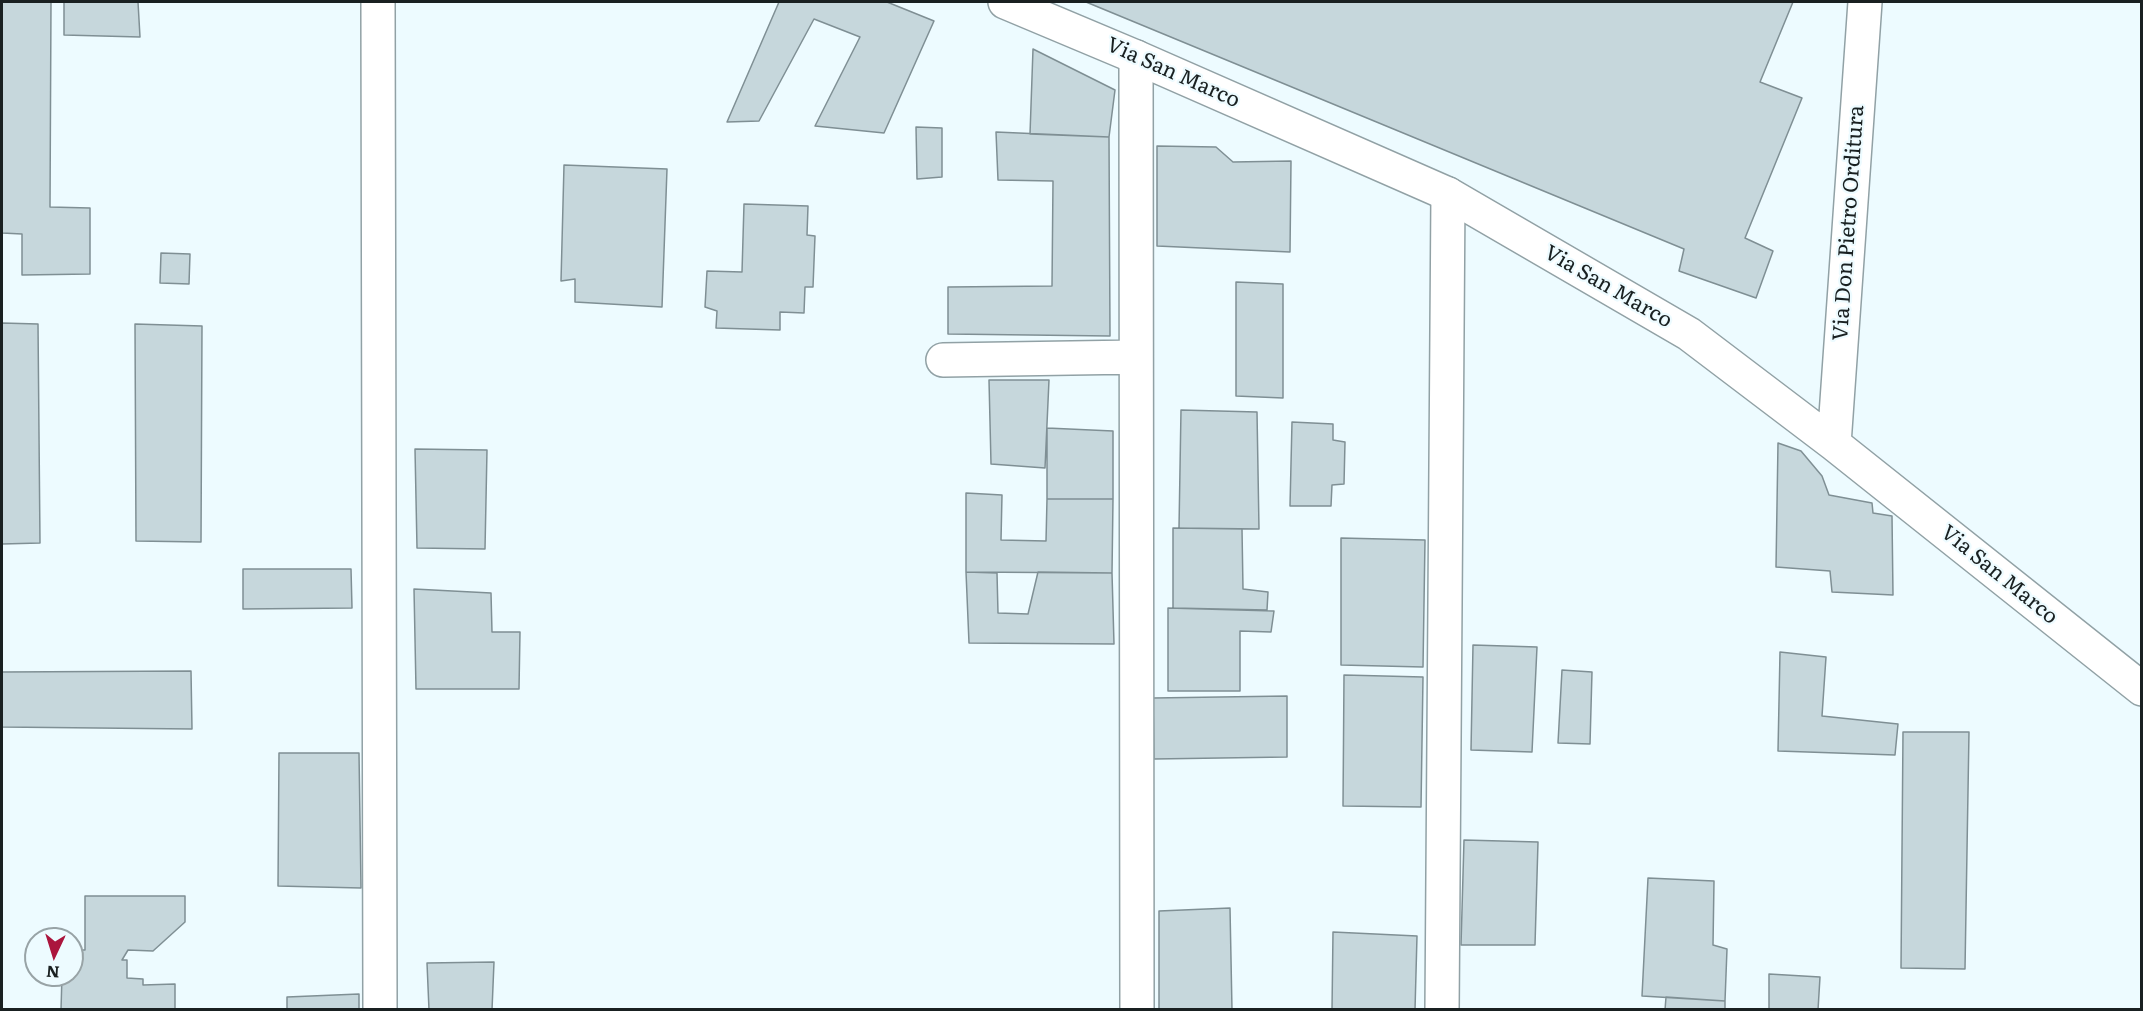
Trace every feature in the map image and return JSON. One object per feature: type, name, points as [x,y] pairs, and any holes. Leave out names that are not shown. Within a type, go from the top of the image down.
[{"type":"street","points":[[378,2],[380,1010]]},
{"type":"street","name":"Via San Marco","points":[[1005,2],[1448,194],[1689,334],[1834,444],[2142,689]]},
{"type":"street","name":"Via Don Pietro Orditura","points":[[1834,444],[1864,2]]},
{"type":"street","points":[[1136,57],[1137,1010]]},
{"type":"street","points":[[1442,1010],[1448,194]]},
{"type":"street","points":[[943,360],[1136,357]]},
{"type":"building","points":[[2,2],[51,2],[50,207],[90,208],[90,274],[22,275],[22,234],[2,233]]},
{"type":"building","points":[[64,2],[138,2],[140,37],[64,35]]},
{"type":"building","points":[[779,2],[887,2],[934,21],[884,133],[815,126],[860,37],[814,19],[759,121],[727,122]]},
{"type":"building","points":[[1086,2],[1793,2],[1760,82],[1802,98],[1745,238],[1773,251],[1756,298],[1679,271],[1684,249]]},
{"type":"building","points":[[1033,49],[1115,90],[1109,137],[1030,134]]},
{"type":"building","points":[[916,127],[942,128],[942,177],[917,179]]},
{"type":"building","points":[[996,132],[1109,137],[1110,336],[948,334],[948,287],[1052,286],[1053,181],[998,180]]},
{"type":"building","points":[[1157,146],[1216,147],[1233,162],[1291,161],[1290,252],[1157,246]]},
{"type":"building","points":[[564,165],[667,169],[662,307],[575,302],[575,279],[561,281]]},
{"type":"building","points":[[744,204],[808,206],[807,235],[815,236],[813,287],[805,287],[804,313],[780,312],[780,330],[716,328],[717,311],[705,307],[707,271],[742,272]]},
{"type":"building","points":[[161,253],[190,254],[189,284],[160,283]]},
{"type":"building","points":[[1236,282],[1283,284],[1283,398],[1236,396]]},
{"type":"building","points":[[2,323],[38,324],[40,543],[2,544]]},
{"type":"building","points":[[135,324],[202,326],[201,542],[136,541]]},
{"type":"building","points":[[989,380],[1049,380],[1045,468],[991,464]]},
{"type":"building","points":[[1181,410],[1257,412],[1259,529],[1179,528]]},
{"type":"building","points":[[1292,422],[1333,424],[1333,440],[1345,442],[1344,484],[1332,485],[1331,506],[1290,506]]},
{"type":"building","points":[[1047,428],[1113,431],[1113,499],[1047,499]]},
{"type":"building","points":[[1778,443],[1801,451],[1822,476],[1829,495],[1872,503],[1873,513],[1892,516],[1893,595],[1832,592],[1830,571],[1776,567]]},
{"type":"building","points":[[415,449],[487,450],[485,549],[417,548]]},
{"type":"building","points":[[966,493],[1002,495],[1001,540],[1046,541],[1047,499],[1113,499],[1112,573],[966,572]]},
{"type":"building","points":[[1173,528],[1242,529],[1243,589],[1268,592],[1267,610],[1173,608]]},
{"type":"building","points":[[1341,538],[1425,540],[1423,667],[1341,665]]},
{"type":"building","points":[[243,569],[351,569],[352,608],[243,609]]},
{"type":"building","points":[[966,572],[997,573],[998,613],[1028,614],[1038,572],[1112,573],[1114,644],[969,643]]},
{"type":"building","points":[[414,589],[491,593],[492,632],[520,632],[519,689],[416,689]]},
{"type":"building","points":[[1168,608],[1274,611],[1271,632],[1240,631],[1240,691],[1168,691]]},
{"type":"building","points":[[1473,645],[1537,647],[1532,752],[1471,750]]},
{"type":"building","points":[[1780,652],[1826,657],[1822,716],[1898,724],[1895,755],[1778,751]]},
{"type":"building","points":[[1562,670],[1592,672],[1590,744],[1558,743]]},
{"type":"building","points":[[191,671],[192,729],[2,727],[2,672]]},
{"type":"building","points":[[1344,675],[1423,677],[1421,807],[1343,806]]},
{"type":"building","points":[[1287,696],[1287,757],[1154,759],[1153,698]]},
{"type":"building","points":[[1903,732],[1969,732],[1965,969],[1901,968]]},
{"type":"building","points":[[279,753],[359,753],[361,888],[278,886]]},
{"type":"building","points":[[1464,840],[1538,842],[1535,945],[1461,945]]},
{"type":"building","points":[[1648,878],[1714,881],[1713,945],[1727,949],[1725,1001],[1642,996]]},
{"type":"building","points":[[85,896],[185,896],[185,922],[153,951],[128,950],[122,960],[127,960],[127,978],[143,979],[143,985],[175,984],[175,1010],[61,1010],[62,987],[84,987]]},
{"type":"building","points":[[1230,908],[1232,1010],[1159,1010],[1159,911]]},
{"type":"building","points":[[1333,932],[1417,936],[1415,1010],[1332,1010]]},
{"type":"building","points":[[494,962],[492,1010],[429,1010],[427,963]]},
{"type":"building","points":[[1769,974],[1820,977],[1818,1010],[1769,1010]]},
{"type":"building","points":[[359,994],[359,1010],[287,1010],[287,997]]},
{"type":"building","points":[[1666,997],[1725,1001],[1725,1010],[1665,1010]]}]
